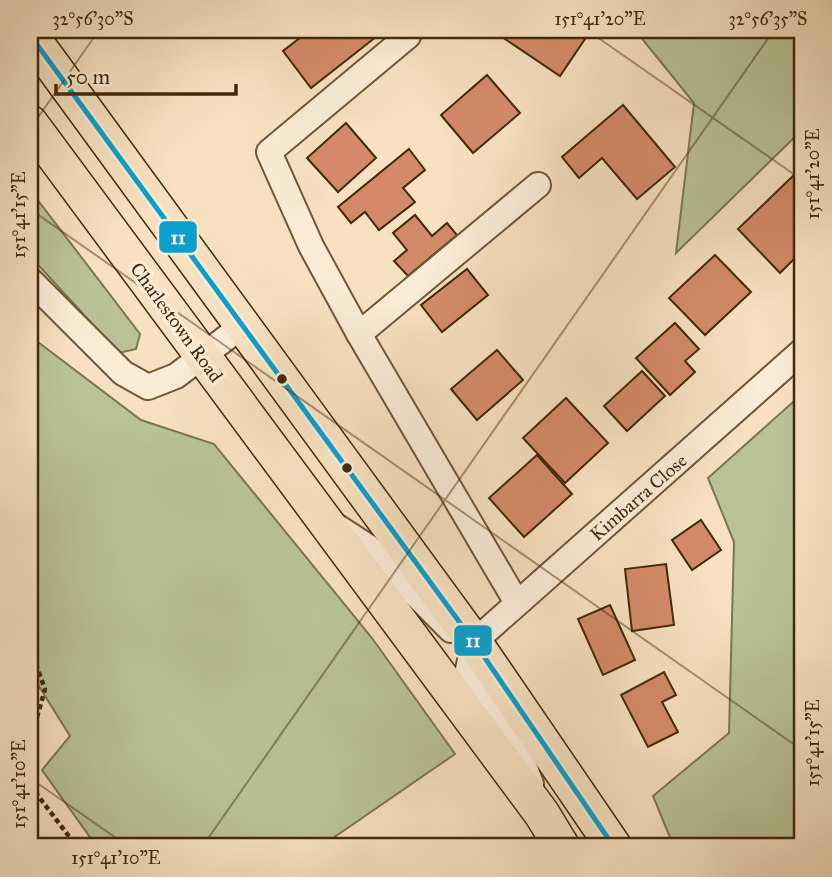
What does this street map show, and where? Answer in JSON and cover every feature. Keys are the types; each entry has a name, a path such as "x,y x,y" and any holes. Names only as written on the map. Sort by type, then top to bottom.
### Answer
{"highway":[{"name":"Charlestown Road","path":"30,35 474,642 614,847"},
{"name":"Charlestown Road","path":"30,123 201,356 326,520 542,814 562,847"}],"street":[{"path":"408,36 270,152 312,246 359,334 517,603"},
{"path":"359,334 538,185"},
{"path":"30,280 96,347 136,383 148,387 161,384 242,326"},
{"name":"Kimbarra Close","path":"474,642 802,351"},
{"name":"Charlestown Road","path":"326,520 367,546 446,627 474,642 467,674 515,741 542,814"}],"path":[{"path":"30,648 45,689 34,728 30,731"},
{"path":"30,785 77,847"}],"green space":[{"path":"635,30 802,30 802,130 676,253 694,103"},
{"path":"30,190 140,334 136,349 119,353 30,256"},
{"path":"30,336 141,420 214,444 372,638 455,754 320,847 97,847 42,770 70,736 30,672"},
{"path":"802,394 802,847 674,847 653,796 729,733 734,542 708,478"}],"building":[{"path":"310,30 378,30 381,33 311,88 283,51"},
{"path":"499,30 591,30 560,76 496,33"},
{"path":"487,75 520,113 473,153 441,115"},
{"path":"623,105 675,167 637,199 602,158 579,178 562,157"},
{"path":"346,123 376,158 338,192 307,158"},
{"path":"409,149 425,170 403,188 415,202 379,230 365,212 351,223 338,207"},
{"path":"795,174 802,182 802,251 780,273 738,229"},
{"path":"415,215 432,236 447,223 457,235 408,276 394,261 407,250 393,233"},
{"path":"715,255 751,292 705,335 669,298"},
{"path":"467,269 488,295 442,332 421,305"},
{"path":"675,323 699,349 685,361 695,372 670,395 636,358"},
{"path":"497,350 523,380 477,420 451,389"},
{"path":"642,371 665,396 627,431 604,406"},
{"path":"566,398 608,443 565,483 523,438"},
{"path":"537,455 572,494 524,537 489,498"},
{"path":"701,520 721,550 692,570 672,540"},
{"path":"666,564 674,625 632,631 625,569"},
{"path":"610,605 635,660 603,675 578,619"},
{"path":"664,672 676,695 662,702 678,732 648,747 621,695"}],"transit line":[{"name":"11","path":"30,35 474,642 614,847"}]}
